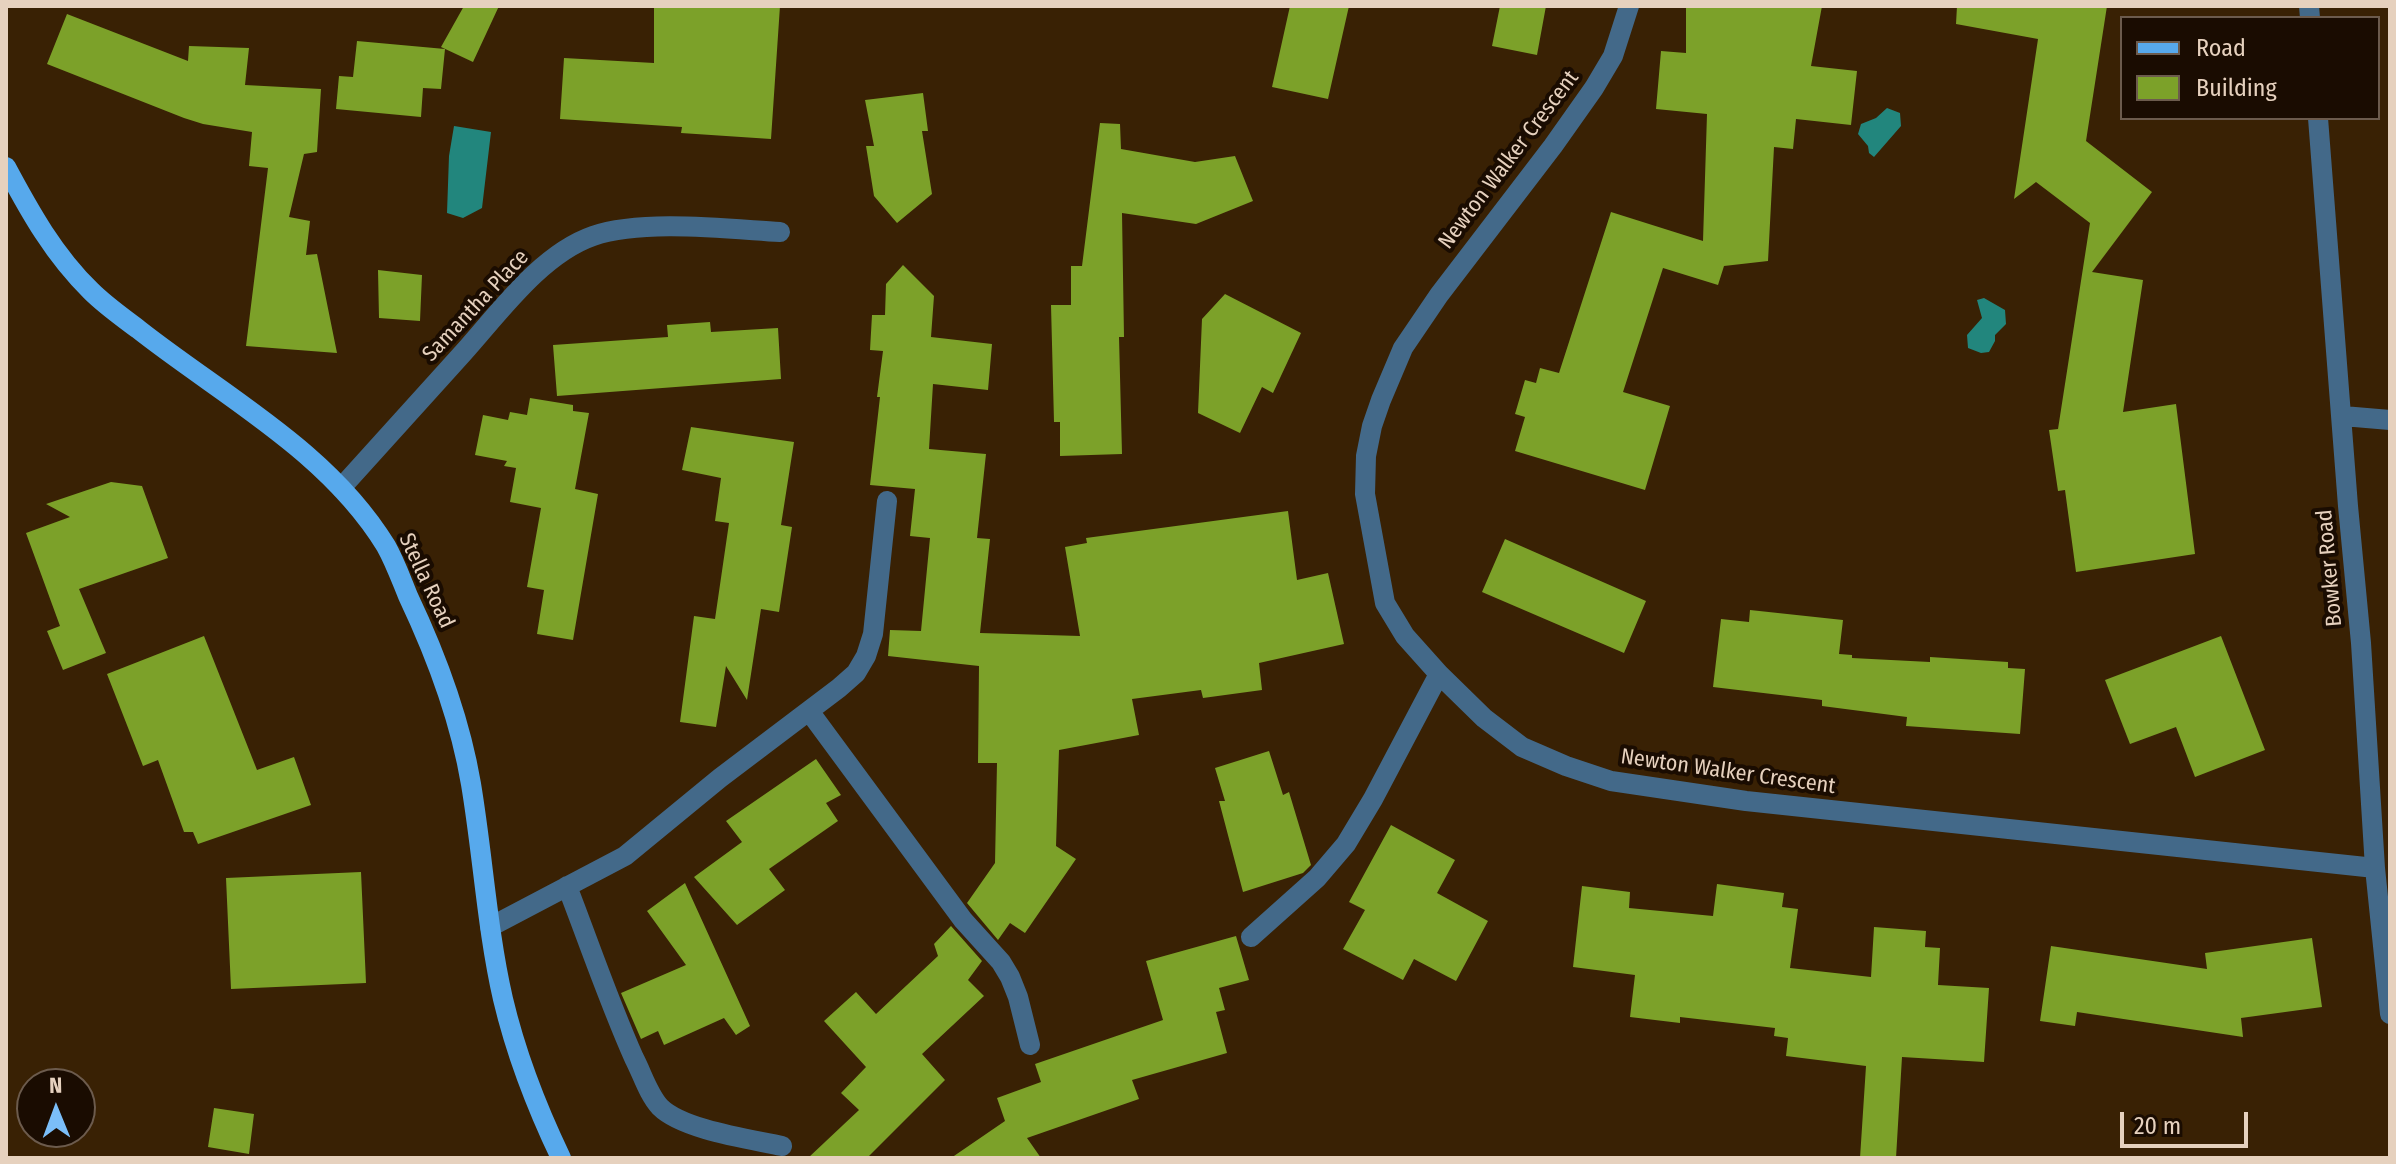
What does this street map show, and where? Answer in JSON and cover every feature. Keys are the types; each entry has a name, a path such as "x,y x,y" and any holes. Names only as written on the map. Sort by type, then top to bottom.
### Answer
{"main road":[{"name":"Stella Road","path":"6,167 59,257 93,293 179,362 270,427 341,488 388,550 429,640 454,716 471,783 503,999 519,1055 561,1158"}],"street":[{"name":"Newton Walker Crescent","path":"1629,6 1613,56 1594,88 1403,348 1372,426 1366,456 1365,494 1385,603 1405,636 1484,718 1522,747 1611,781 1746,801 2375,868"},
{"name":"Bowker Road","path":"2318,120 2361,643 2375,868 2390,1014"},
{"name":"Samantha Place","path":"341,488 520,290 564,251 593,236 655,227 780,232"},
{"path":"2343,416 2390,420"},
{"path":"490,927 625,856 856,673 873,634 887,501"},
{"path":"1251,937 1317,878 1346,844 1439,674"},
{"path":"809,711 963,920 1001,962 1018,997 1030,1045"},
{"path":"567,886 619,1025 660,1106 692,1124 782,1146"}],"water":[{"path":"1887,108 1900,113 1901,126 1874,157 1858,134 1861,124 1876,118"},
{"path":"454,126 491,132 482,208 463,218 447,213 449,156"},
{"path":"1984,298 2005,310 2006,324 1995,335 1989,352 1981,353 1968,348 1967,335 1982,318 1977,300"}],"building":[{"path":"464,6 499,6 473,62 441,47"},
{"path":"654,6 780,6 771,139 681,133 682,127 560,119 564,58 654,63"},
{"path":"1290,6 1349,6 1328,99 1272,87"},
{"path":"1500,6 1546,6 1537,55 1492,46"},
{"path":"1686,6 1822,6 1811,66 1857,71 1851,125 1796,119 1793,149 1774,147 1768,261 1724,266 1718,285 1663,268 1623,392 1670,406 1645,490 1515,451 1525,417 1515,414 1525,380 1536,383 1540,368 1559,373 1611,212 1703,241 1707,114 1656,109 1661,51 1686,53"},
{"path":"1957,6 2107,6 2086,141 2152,192 2092,272 2143,280 2123,412 2176,404 2195,554 2076,572 2065,490 2058,491 2049,430 2058,429 2090,223 2036,182 2014,199 2038,39 1956,24"},
{"path":"67,14 188,61 189,46 249,48 245,85 321,89 317,152 304,154 289,217 310,221 306,255 317,254 337,353 246,346 268,168 249,166 252,132 184,118 47,64"},
{"path":"357,41 445,49 441,89 423,88 421,117 336,109 339,76 353,77"},
{"path":"923,93 928,131 922,131 932,194 897,223 874,196 866,146 874,146 865,100"},
{"path":"1100,123 1120,124 1121,149 1195,162 1235,156 1253,201 1196,224 1122,213 1124,337 1119,337 1122,454 1060,456 1060,422 1054,422 1051,305 1071,305 1071,266 1082,266"},
{"path":"903,265 934,296 931,337 992,344 988,390 933,384 929,449 986,454 977,538 990,539 980,633 1080,636 1065,547 1087,543 1086,538 1288,511 1297,580 1328,573 1344,644 1259,663 1262,690 1203,698 1201,690 1132,699 1139,735 1059,750 1056,846 1076,859 1025,933 1010,923 998,940 967,903 995,863 997,763 978,763 979,666 888,656 890,630 921,631 930,538 910,536 915,489 870,485 883,351 870,350 872,315 885,315 886,284"},
{"path":"378,270 422,275 420,321 379,318"},
{"path":"1225,294 1301,333 1273,393 1262,387 1240,433 1198,413 1202,319"},
{"path":"710,322 711,332 778,328 781,379 557,396 553,345 668,337 667,325"},
{"path":"530,398 573,405 573,411 589,413 575,489 598,494 573,640 537,634 544,590 527,587 541,508 510,502 516,468 504,466 507,461 475,455 483,415 508,420 510,412 527,415"},
{"path":"691,427 794,442 781,525 792,527 779,612 761,609 747,700 726,666 716,727 680,722 694,616 715,619 729,523 715,521 721,478 682,470"},
{"path":"111,482 142,486 168,558 79,589 106,653 63,670 47,631 60,626 26,533 70,517 46,504"},
{"path":"1505,539 1646,601 1624,653 1482,592"},
{"path":"1750,610 1843,620 1839,654 1852,655 1852,658 1930,662 1930,657 2008,662 2008,668 2025,669 2020,734 1906,726 1907,717 1822,706 1822,700 1713,687 1721,619 1749,622"},
{"path":"204,636 257,770 294,757 311,805 198,844 193,832 184,832 158,760 143,766 107,674"},
{"path":"2221,636 2265,750 2195,777 2176,727 2130,744 2105,680"},
{"path":"1269,751 1283,795 1289,792 1311,865 1303,873 1243,892 1219,801 1225,801 1215,768"},
{"path":"816,759 841,795 826,803 838,821 769,869 785,890 737,925 694,877 742,842 726,821"},
{"path":"1391,825 1455,860 1437,893 1488,921 1456,981 1414,959 1403,980 1343,949 1365,910 1349,902"},
{"path":"361,872 366,983 231,989 226,878"},
{"path":"685,883 750,1026 736,1035 724,1018 664,1045 658,1031 641,1039 621,993 686,965 647,911"},
{"path":"1717,884 1784,893 1782,907 1798,909 1790,968 1871,977 1874,927 1926,931 1925,947 1940,948 1938,985 1989,988 1984,1062 1902,1057 1896,1158 1860,1158 1866,1066 1786,1056 1788,1038 1774,1036 1775,1028 1680,1017 1680,1023 1630,1017 1635,975 1573,967 1582,886 1630,892 1629,908 1713,916"},
{"path":"951,926 982,961 968,980 984,996 922,1054 945,1080 867,1158 808,1158 859,1110 841,1093 866,1067 824,1021 856,992 876,1014 938,956 934,944"},
{"path":"1236,936 1249,980 1219,988 1225,1010 1216,1012 1227,1053 1132,1080 1139,1099 1027,1138 1041,1158 951,1158 1005,1121 997,1098 1041,1082 1035,1064 1163,1020 1146,961"},
{"path":"2312,938 2322,1007 2241,1018 2243,1037 2077,1012 2075,1026 2040,1021 2051,946 2207,969 2205,953"},
{"path":"214,1108 254,1114 249,1154 208,1147"}]}
